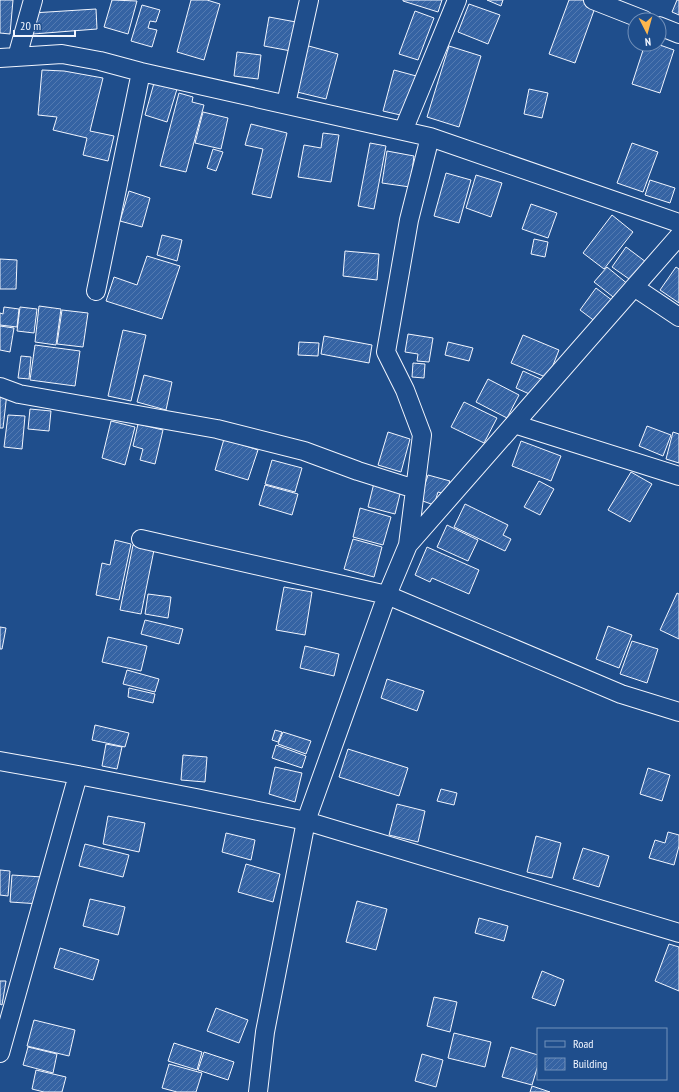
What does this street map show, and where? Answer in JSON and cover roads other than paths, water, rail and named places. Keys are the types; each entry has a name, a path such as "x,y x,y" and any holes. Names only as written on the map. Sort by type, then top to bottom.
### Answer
{"street":[{"path":"33,0 9,58 62,54 100,61 141,72 430,137 679,223"},
{"path":"286,104 309,0"},
{"path":"403,131 457,0"},
{"path":"593,0 627,13"},
{"path":"667,29 679,34"},
{"path":"96,291 141,72"},
{"path":"258,1092 265,1032 306,821 387,595 408,545 422,435 406,390 386,352 409,220 430,137"},
{"path":"408,545 679,236"},
{"path":"634,287 679,317"},
{"path":"0,387 19,394 217,429 304,451 358,471 415,488"},
{"path":"514,424 679,476"},
{"path":"141,539 387,595 621,694 679,712"},
{"path":"0,761 78,774 306,821 679,933"},
{"path":"0,1053 78,774"}]}
